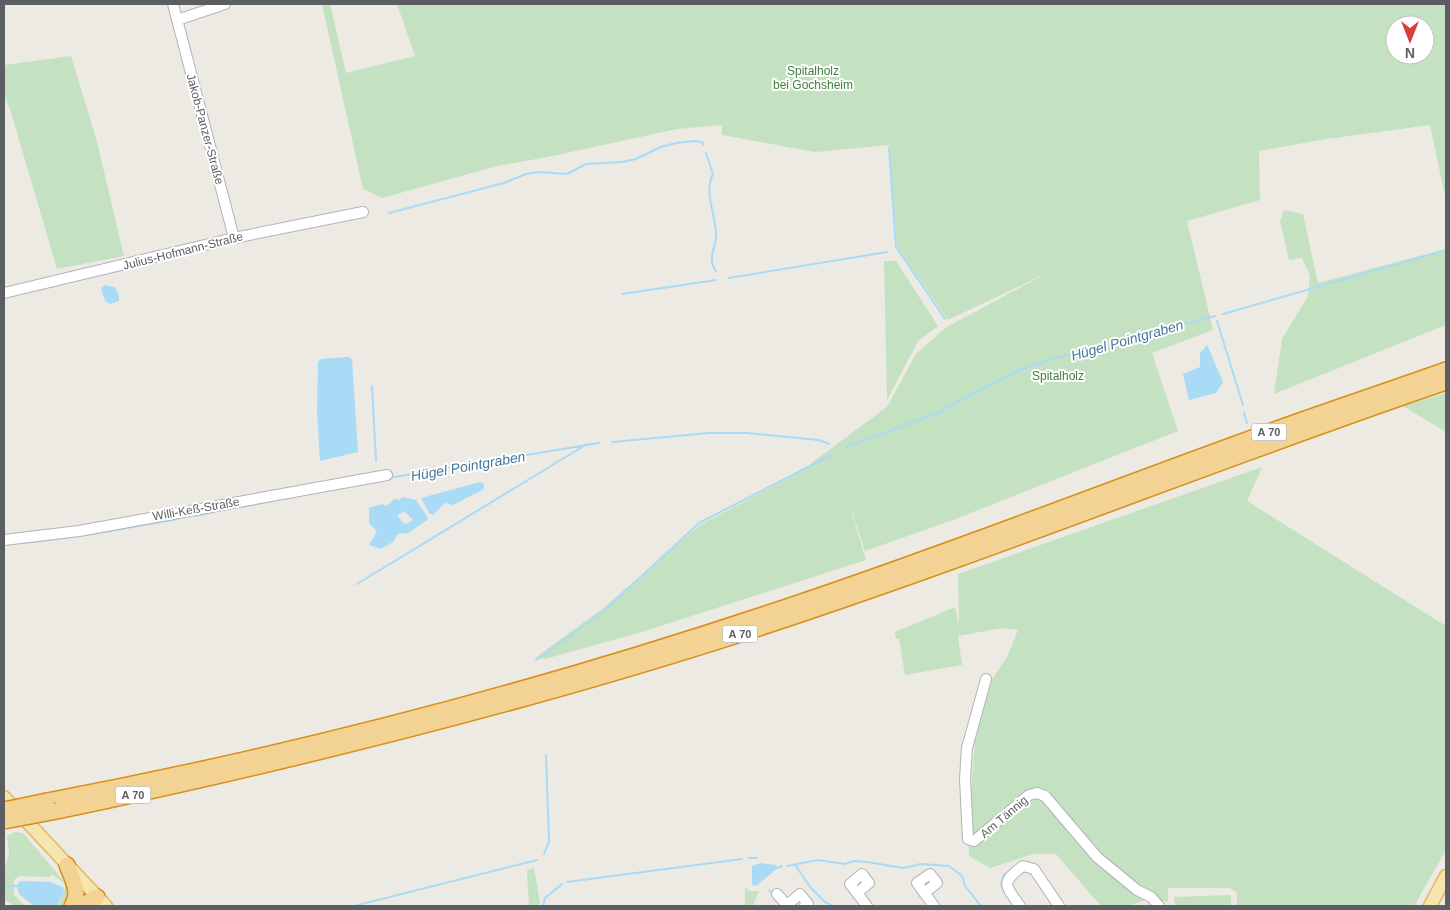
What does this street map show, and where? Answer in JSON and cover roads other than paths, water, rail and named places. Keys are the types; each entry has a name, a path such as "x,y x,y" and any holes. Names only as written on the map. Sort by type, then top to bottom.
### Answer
{"highway":[{"path":"1420,379 1446,365"},
{"name":"A 70","path":"4,821 52,806 386,725 636,655 857,583 1247,440 1446,370"},
{"name":"A 70","path":"4,810 52,806 209,779 390,735 660,659 895,582 1249,451 1446,382"},
{"path":"67,865 76,891 76,900 72,906"},
{"path":"82,906 101,902"}],"main road":[{"path":"4,797 101,902"},
{"path":"1430,906 1446,876"}],"street":[{"name":"Jakob-Panzer-Straße","path":"173,4 234,238"},
{"path":"177,20 225,4"},
{"name":"Julius-Hofmann-Straße","path":"4,293 234,238 363,212"},
{"name":"Willi-Keß-Straße","path":"4,540 79,531 387,475"},
{"name":"Am Tännig","path":"986,679 967,748 965,779 968,839 974,842 1021,801 1029,795 1037,793 1049,800 1097,857 1159,906"},
{"path":"1020,906 1006,887 1006,882 1008,877 1023,866 1034,869 1059,906"},
{"path":"857,893 867,906"},
{"path":"924,893 934,906"},
{"path":"777,894 788,906 800,894 808,904 805,906"}],"water":[{"path":"105,285 115,287 119,301 110,304 105,301 101,288"},
{"path":"1207,345 1223,382 1216,393 1189,400 1183,374 1200,367 1200,353"},
{"path":"348,357 352,359 358,452 320,461 317,411 318,362 321,359"},
{"path":"480,482 484,484 484,489 453,505 445,503 433,515 429,513 421,498"},
{"path":"403,497 416,500 428,518 427,520 408,533 398,534 393,542 381,549 369,545 377,531 369,523 369,508 382,504 387,506 394,499 399,500","holes":["404,511 412,521 405,524 397,516"]},
{"path":"761,863 776,865 778,868 756,886 752,885 752,866"},
{"path":"21,881 50,882 63,887 64,891 57,906 34,906 19,894 17,884"}],"waterway":[{"path":"389,213 504,183 526,174 539,172 567,174 586,164 622,162 636,159 661,147 676,143 694,141 702,142 703,145"},
{"path":"889,148 896,247 945,319"},
{"path":"706,153 713,174 709,189 716,229 712,254 713,267 716,271"},
{"name":"Hügel Pointgraben","path":"1223,314 1446,250"},
{"path":"729,278 887,252"},
{"path":"622,294 716,280"},
{"name":"Hügel Pointgraben","path":"846,447 935,414 1017,371 1060,357 1215,316"},
{"path":"1217,321 1243,405"},
{"path":"372,386 376,461"},
{"path":"1244,413 1247,423"},
{"name":"Hügel Pointgraben","path":"612,442 709,433 747,433 819,440 829,444"},
{"name":"Hügel Pointgraben","path":"388,478 599,443"},
{"path":"357,584 587,444"},
{"path":"536,660 604,611 699,523 831,455"},
{"name":"Hügel Pointgraben","path":"242,507 286,498"},
{"name":"Hügel Pointgraben","path":"195,516 227,509"},
{"name":"Hügel Pointgraben","path":"86,535 178,519"},
{"name":"Hügel Pointgraben","path":"24,543 71,537"},
{"path":"544,854 549,841 546,755"},
{"path":"749,858 757,858"},
{"path":"567,882 742,859"},
{"path":"354,906 537,860"},
{"path":"787,866 818,860 844,864 854,861 867,862 903,868 921,864 949,866 962,876 965,886 981,906"},
{"path":"795,865 811,888 825,902 833,906"},
{"path":"778,868 782,866"},
{"path":"1004,874 1001,885 1005,893"},
{"path":"543,906 545,898 562,884"},
{"path":"4,887 18,886"},
{"path":"769,890 773,895"}],"park label":[{"name":"Spitalholz bei Gochsheim","path":"813,78"},
{"name":"Spitalholz","path":"1058,376"}]}
